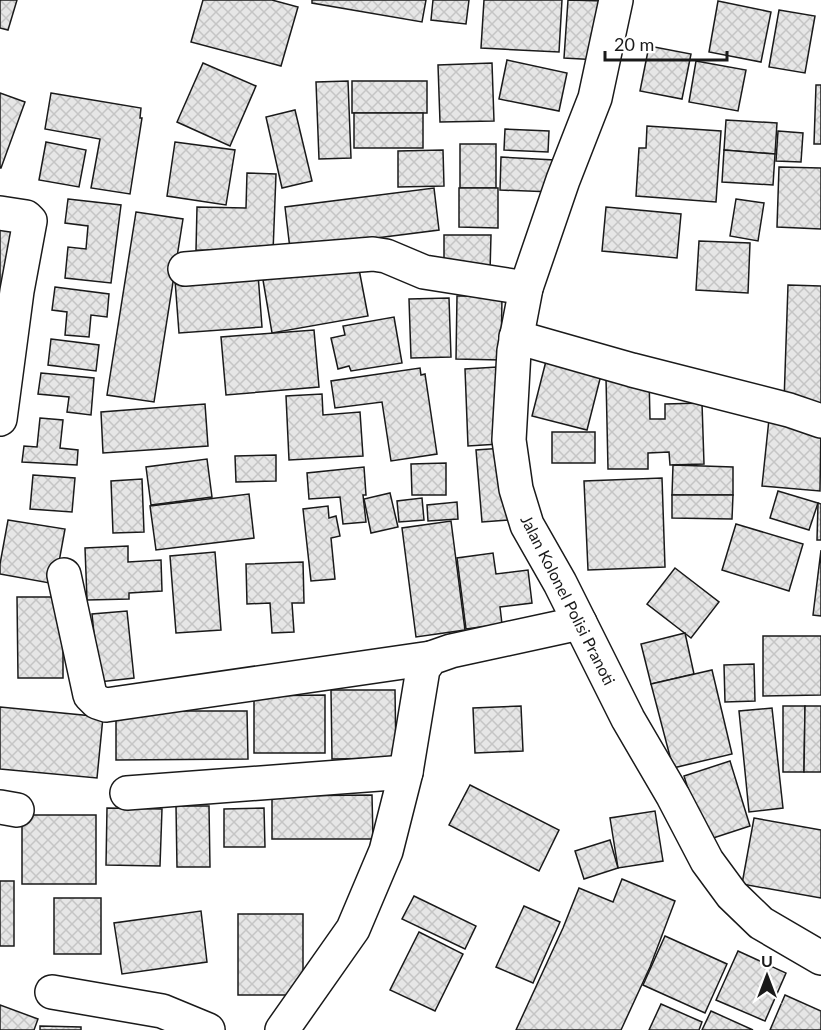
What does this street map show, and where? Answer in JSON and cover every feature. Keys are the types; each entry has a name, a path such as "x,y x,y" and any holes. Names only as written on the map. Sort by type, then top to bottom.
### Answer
{"street":[{"name":"Jalan Kolonel Polisi Pranoti","path":"616,0 595,98 563,180 526,288 516,337 509,440 516,489 526,525 560,582 628,719 673,796 707,861 732,895 760,923 821,958"},
{"path":"0,213 26,217 30,221 30,226 17,291 0,419"},
{"path":"184,269 373,254 386,256 424,272 526,288"},
{"path":"516,337 632,370 789,410 821,421"},
{"path":"64,575 90,695 97,702 106,705 431,658 451,651 580,623"},
{"path":"284,1029 353,929 386,851 406,771 418,686 423,669 431,658"},
{"path":"127,793 406,771"},
{"path":"52,992 162,1011 208,1030"}],"building":[{"path":"0,0 17,0 8,30 0,28"},
{"path":"203,0 272,0 298,7 281,66 191,42"},
{"path":"312,0 426,0 422,22 312,3"},
{"path":"433,0 469,0 466,24 431,20"},
{"path":"484,0 562,0 559,52 481,48"},
{"path":"568,0 604,1 599,60 564,58"},
{"path":"718,1 771,12 761,62 709,52"},
{"path":"779,10 815,16 805,73 769,67"},
{"path":"649,46 691,54 682,99 640,91"},
{"path":"507,60 567,73 559,111 499,99"},
{"path":"696,61 746,70 738,111 689,102"},
{"path":"203,63 256,86 230,146 177,122"},
{"path":"492,63 494,121 440,122 438,65"},
{"path":"348,81 351,158 319,159 316,82"},
{"path":"352,81 427,81 427,113 352,113"},
{"path":"816,85 821,85 821,144 814,144"},
{"path":"0,93 25,102 1,168 0,168"},
{"path":"51,93 141,108 140,118 142,118 130,194 91,188 100,139 45,129"},
{"path":"295,110 312,181 282,188 266,117"},
{"path":"354,113 423,113 423,148 354,148"},
{"path":"726,120 777,123 775,154 724,150"},
{"path":"647,126 721,131 716,202 636,196 639,148 646,148"},
{"path":"505,129 549,131 548,152 504,150"},
{"path":"778,131 803,133 801,162 776,161"},
{"path":"46,142 86,150 79,187 39,180"},
{"path":"175,142 235,150 226,205 167,196"},
{"path":"460,144 496,144 496,188 460,188"},
{"path":"443,150 444,186 398,187 398,151"},
{"path":"724,150 775,154 773,185 722,182"},
{"path":"501,157 555,160 553,192 500,190"},
{"path":"779,167 821,168 821,229 777,227"},
{"path":"247,173 276,174 273,252 196,250 197,207 246,208"},
{"path":"434,188 439,230 290,249 285,207"},
{"path":"459,188 498,188 498,228 459,227"},
{"path":"68,199 121,205 111,283 65,278 68,247 86,249 88,226 65,223"},
{"path":"736,199 764,203 758,241 730,236"},
{"path":"606,207 681,214 677,258 602,251"},
{"path":"136,212 183,219 154,402 107,395"},
{"path":"0,224 21,227 0,300"},
{"path":"444,235 491,235 490,272 444,272"},
{"path":"699,241 750,243 748,293 696,290"},
{"path":"358,264 368,316 272,333 263,280"},
{"path":"258,274 262,327 179,333 175,280"},
{"path":"788,285 821,286 821,403 784,402"},
{"path":"55,287 109,294 107,317 91,315 89,337 65,335 67,312 52,310"},
{"path":"457,296 502,296 501,360 456,359"},
{"path":"449,298 451,357 411,358 409,299"},
{"path":"394,317 402,363 351,371 349,366 338,369 331,338 345,335 343,326"},
{"path":"314,330 319,387 226,395 221,337"},
{"path":"51,339 99,345 96,371 48,365"},
{"path":"546,361 601,375 587,430 532,416"},
{"path":"497,367 499,444 468,446 465,369"},
{"path":"420,368 421,375 425,374 437,454 391,461 382,402 335,408 331,381"},
{"path":"41,373 94,378 91,415 67,412 69,397 38,394"},
{"path":"649,377 650,419 665,419 665,404 702,403 704,464 670,465 669,452 648,453 648,469 608,469 606,378"},
{"path":"322,394 323,415 360,412 363,456 289,460 286,396"},
{"path":"205,404 208,446 103,453 101,412"},
{"path":"40,418 63,420 60,448 78,450 77,465 22,462 24,446 37,447"},
{"path":"769,419 821,424 820,491 762,486"},
{"path":"552,432 595,432 595,463 552,463"},
{"path":"503,448 508,520 482,522 476,450"},
{"path":"276,455 276,481 236,482 235,456"},
{"path":"207,459 212,497 151,505 146,467"},
{"path":"446,463 446,495 412,495 411,464"},
{"path":"673,465 733,467 733,495 672,495"},
{"path":"364,467 366,495 363,495 366,522 343,524 340,497 309,499 307,473"},
{"path":"33,475 75,478 72,512 30,509"},
{"path":"662,478 665,567 588,570 584,481"},
{"path":"142,479 144,532 113,533 111,481"},
{"path":"778,491 818,503 809,530 770,518"},
{"path":"390,493 398,527 371,533 364,499"},
{"path":"249,494 254,538 156,550 150,506"},
{"path":"672,495 733,495 732,519 672,518"},
{"path":"422,498 424,520 399,522 397,501"},
{"path":"457,502 458,519 428,521 427,505"},
{"path":"818,503 821,504 821,540 817,540"},
{"path":"328,506 329,518 336,516 340,536 331,538 335,579 311,581 303,509"},
{"path":"8,520 65,529 55,584 0,574"},
{"path":"451,521 465,630 416,637 402,528"},
{"path":"736,524 803,544 789,591 722,570"},
{"path":"128,546 128,562 161,560 162,591 129,593 129,599 87,600 85,548"},
{"path":"821,550 821,616 813,615"},
{"path":"215,552 221,630 176,633 170,556"},
{"path":"493,553 496,574 528,570 532,603 500,607 502,624 466,629 457,558"},
{"path":"303,562 304,603 292,603 294,632 272,633 270,603 247,604 246,564"},
{"path":"675,568 719,602 691,638 647,604"},
{"path":"17,597 63,597 63,678 18,678"},
{"path":"127,611 134,678 99,682 92,614"},
{"path":"685,633 694,674 651,684 641,644"},
{"path":"763,636 821,636 821,695 763,696"},
{"path":"754,664 755,701 725,702 724,665"},
{"path":"712,670 732,754 673,768 651,684"},
{"path":"331,690 395,690 396,758 332,759"},
{"path":"325,695 325,753 254,753 254,696"},
{"path":"521,706 523,751 475,753 473,708"},
{"path":"783,706 805,706 804,772 783,772"},
{"path":"805,706 821,706 821,772 804,772"},
{"path":"0,707 103,717 97,778 0,769"},
{"path":"772,708 783,808 749,812 739,711"},
{"path":"116,711 247,711 248,759 116,760"},
{"path":"730,761 750,826 704,841 684,776"},
{"path":"470,785 559,830 539,871 449,825"},
{"path":"372,795 373,839 272,839 272,796"},
{"path":"176,806 209,806 210,867 177,867"},
{"path":"107,808 162,809 160,866 106,865"},
{"path":"264,808 265,847 224,847 224,809"},
{"path":"655,811 663,861 618,868 610,818"},
{"path":"22,815 96,815 96,884 22,884"},
{"path":"754,818 821,830 821,898 742,884"},
{"path":"610,840 618,868 584,879 575,851"},
{"path":"622,879 675,901 650,967 621,1030 516,1030 579,888 613,902"},
{"path":"0,881 14,881 14,946 0,946"},
{"path":"414,896 476,926 465,949 402,919"},
{"path":"54,898 101,898 101,954 54,954"},
{"path":"524,906 560,922 533,983 496,967"},
{"path":"201,911 207,962 122,974 114,923"},
{"path":"238,914 303,914 303,995 238,995"},
{"path":"419,932 463,954 435,1011 390,990"},
{"path":"665,936 727,964 705,1013 643,985"},
{"path":"738,951 786,973 765,1021 716,1000"},
{"path":"785,995 821,1011 821,1030 770,1030"},
{"path":"661,1004 702,1022 699,1030 649,1030"},
{"path":"0,1005 38,1019 34,1030 0,1030"},
{"path":"711,1011 753,1030 702,1030"},
{"path":"40,1026 81,1027 81,1030 40,1030"}]}
